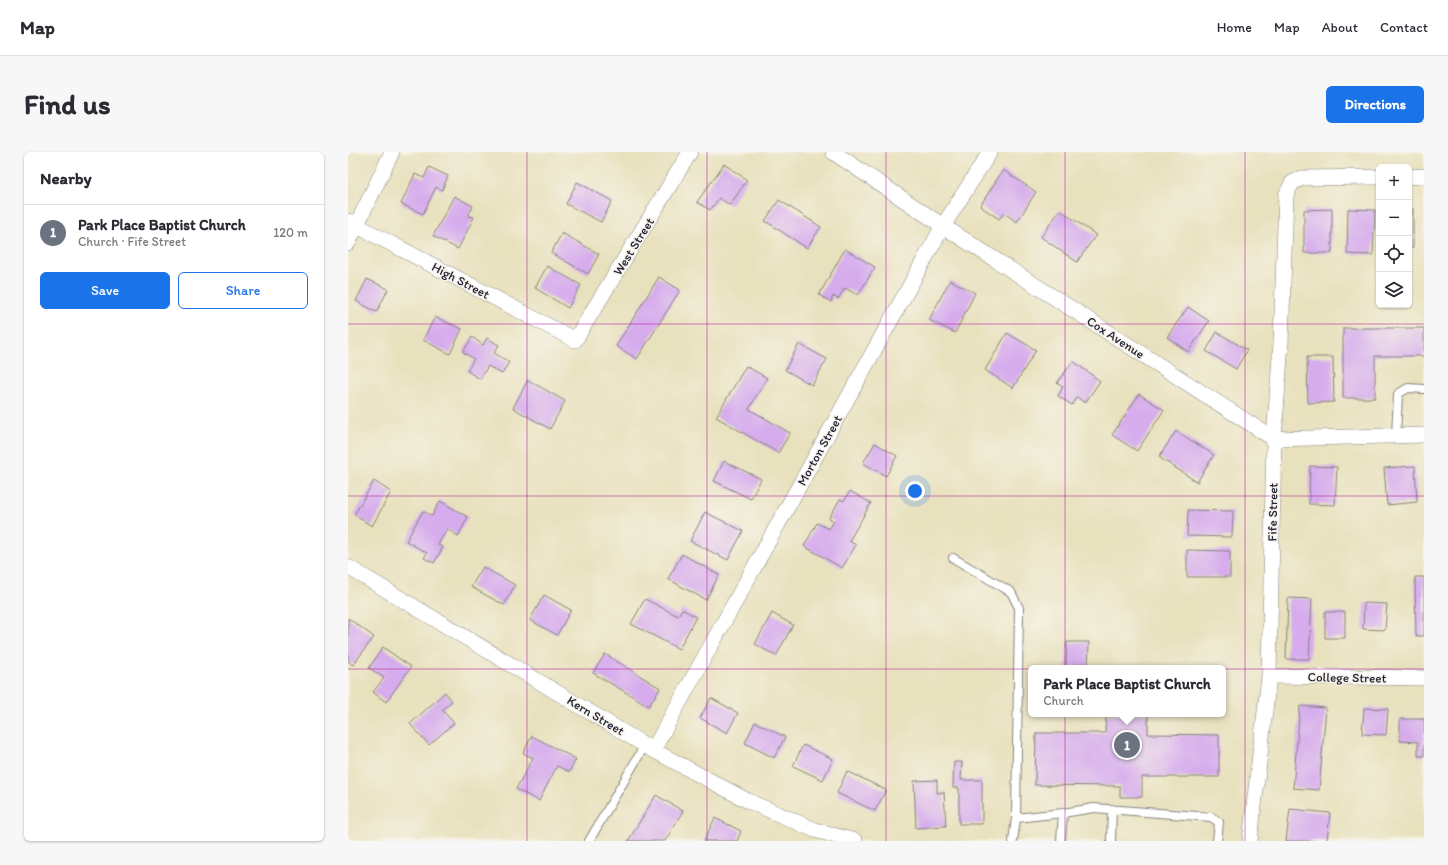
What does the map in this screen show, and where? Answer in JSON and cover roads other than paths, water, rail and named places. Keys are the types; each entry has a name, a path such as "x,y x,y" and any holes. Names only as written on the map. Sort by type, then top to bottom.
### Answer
{"street":[{"path":"348,243 352,223 392,152"},
{"name":"West Street","path":"575,340 690,152"},
{"name":"Cox Avenue","path":"833,152 943,226 1274,439"},
{"name":"Morton Street","path":"649,747 943,226 990,152"},
{"path":"1412,177 1424,176"},
{"name":"Fife Street","path":"1250,841 1269,676 1274,439 1281,343 1286,195 1292,183 1302,178 1376,177"},
{"name":"High Street","path":"352,223 575,340"},
{"path":"1274,439 1424,435"},
{"name":"Kern Street","path":"348,567 649,747 748,801 815,830 855,841"},
{"name":"College Street","path":"1269,676 1424,678"}],"lane":[{"path":"1396,436 1398,394 1408,388 1424,388"},
{"path":"952,558 1011,592 1019,608 1016,818 1014,841"},
{"path":"589,841 649,747"},
{"path":"1016,818 1094,808 1211,817 1219,822 1217,841"},
{"path":"1111,841 1112,810"},
{"path":"1060,841 1063,813"}],"place":[{"name":"Park Place Baptist Church","path":"1127,745"}]}
